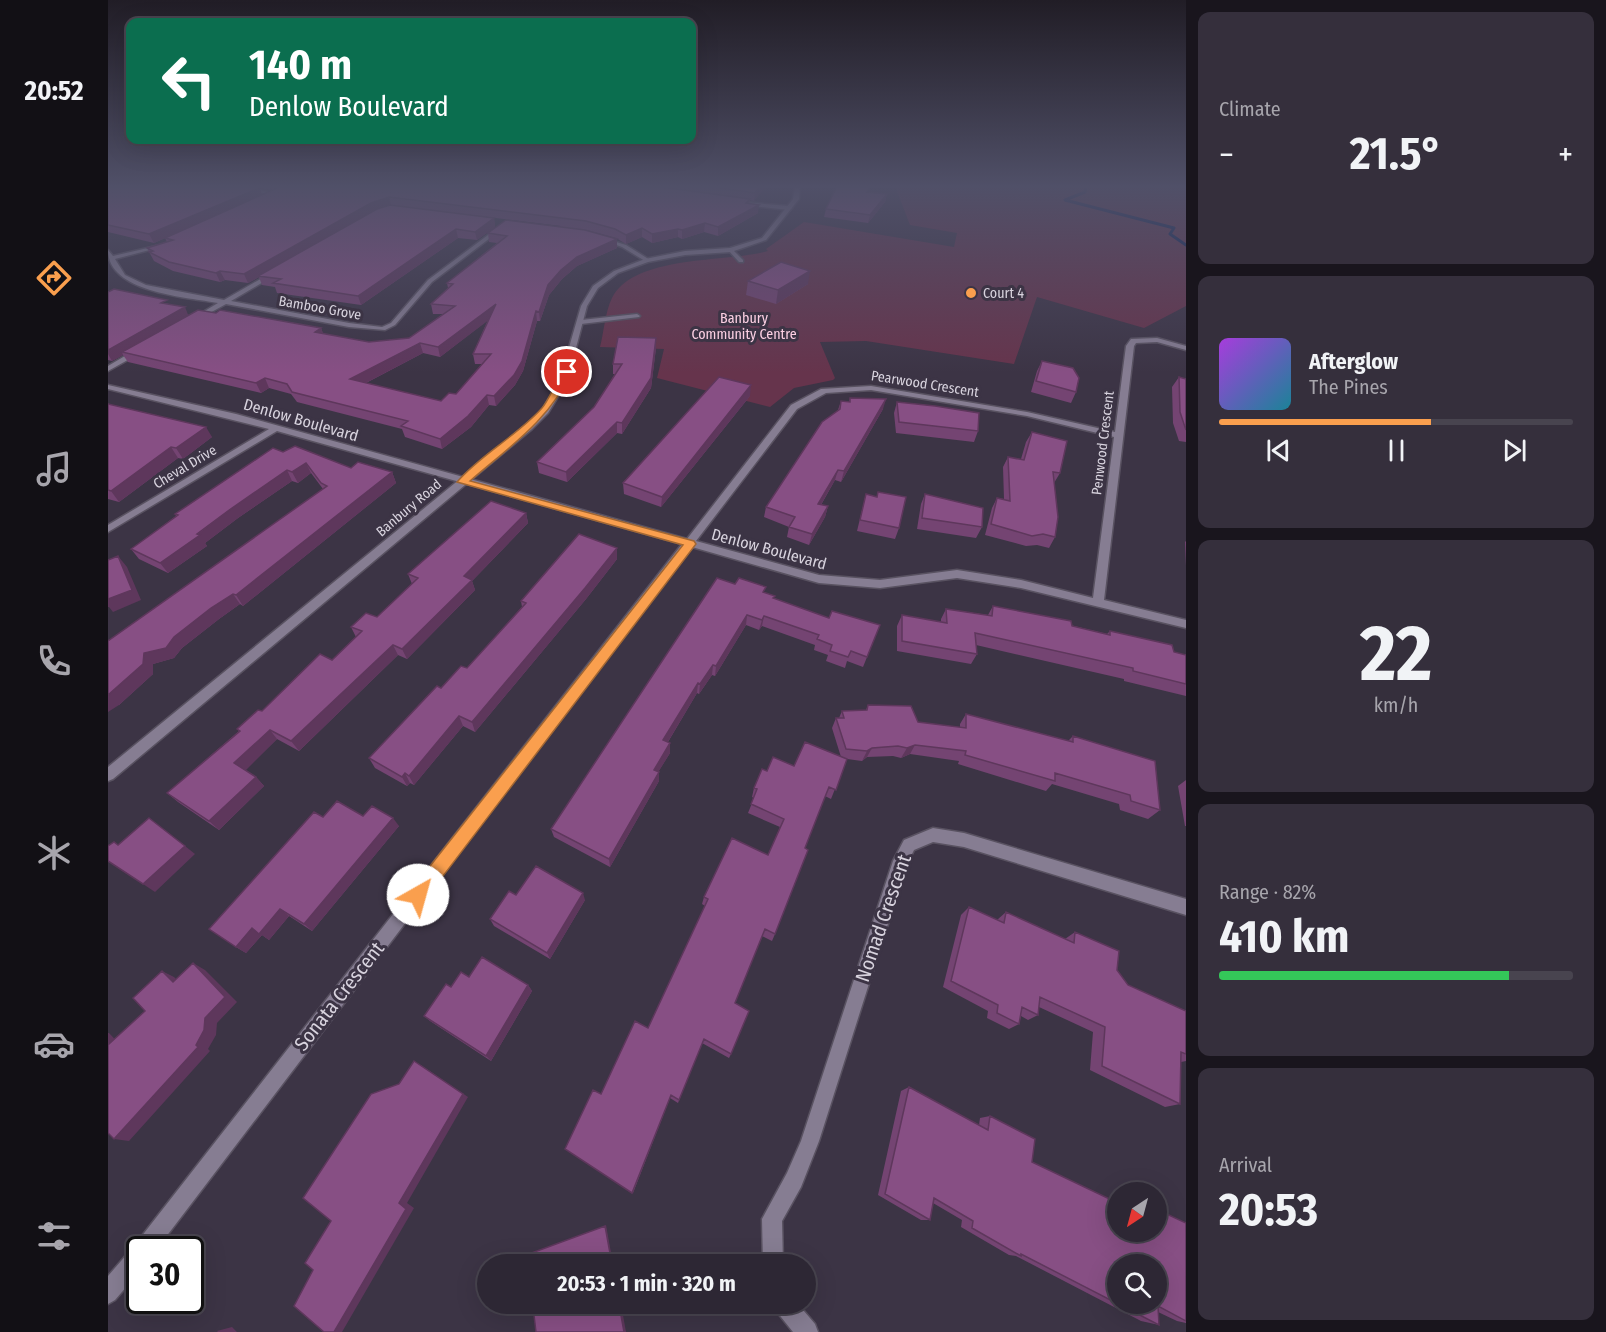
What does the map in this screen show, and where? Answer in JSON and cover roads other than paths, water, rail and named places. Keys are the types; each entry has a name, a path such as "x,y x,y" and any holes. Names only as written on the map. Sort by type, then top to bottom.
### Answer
{"street":[{"path":"110,255 144,248"},
{"name":"Bamboo Grove","path":"110,255 123,276 138,285 383,329 393,324 430,281 474,248"},
{"path":"628,248 647,260"},
{"name":"Banbury Road","path":"108,775 529,426 557,394 567,372 584,306 595,287 616,272 647,260 685,253 731,249"},
{"path":"731,249 741,261"},
{"path":"185,325 276,272"},
{"path":"580,322 637,316"},
{"name":"Penwood Crescent","path":"1098,604 1117,435 1130,346 1134,341 1158,339 1186,348"},
{"path":"108,369 147,347"},
{"name":"Denlow Boulevard","path":"108,387 276,428 462,482 819,579 880,584 957,574 1021,584 1186,624"},
{"name":"Pearwood Crescent","path":"690,544 782,420 794,407 824,392 846,388 899,392 1027,414 1117,435"},
{"name":"Cheval Drive","path":"108,529 276,428"},
{"name":"Sonata Crescent","path":"154,1236 690,544"},
{"name":"Nomad Crescent","path":"773,1254 772,1219 794,1180 810,1142 900,861 909,844 933,835 964,840 1186,907"},
{"path":"108,1293 126,1271"},
{"path":"793,1314 807,1332"}],"place":[{"name":"Court 4","path":"971,293"}],"park label":[{"name":"Banbury Community Centre","path":"744,326"}]}
